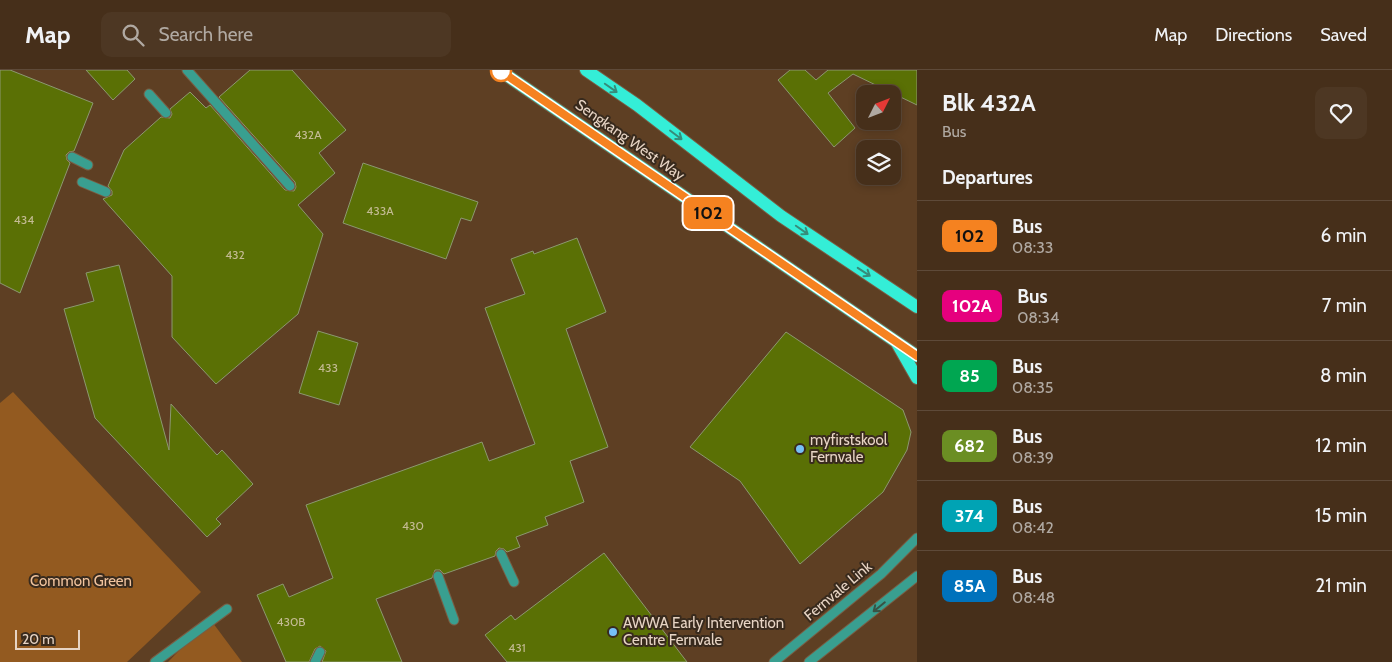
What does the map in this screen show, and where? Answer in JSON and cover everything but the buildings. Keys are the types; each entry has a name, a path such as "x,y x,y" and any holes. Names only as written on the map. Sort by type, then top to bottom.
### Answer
{"main road":[{"name":"Sengkang West Way","path":"499,70 778,262 895,339 917,356"},
{"name":"Sengkang West Way","path":"586,70 637,105 781,216 915,305"},
{"path":"895,339 917,378"}],"street":[{"path":"187,70 290,186"},
{"path":"150,94 166,113"},
{"path":"72,157 88,164"},
{"path":"82,182 106,192"},
{"name":"Fernvale Link","path":"774,662 881,574 917,538"},
{"path":"501,554 514,582"},
{"path":"438,576 454,620"},
{"path":"809,662 917,576"},
{"path":"155,662 227,609"},
{"path":"314,662 320,652"}],"green space":[{"name":"Common Green","path":"13,392 201,592 127,662 0,662 0,403"},
{"path":"210,619 242,662 168,662"}],"bus line":[{"name":"102","path":"499,70 778,262 895,339 917,356"}],"place":[{"name":"myfirstskool Fernvale","path":"800,449"},
{"name":"AWWA Early Intervention Centre Fernvale","path":"613,632"}]}
